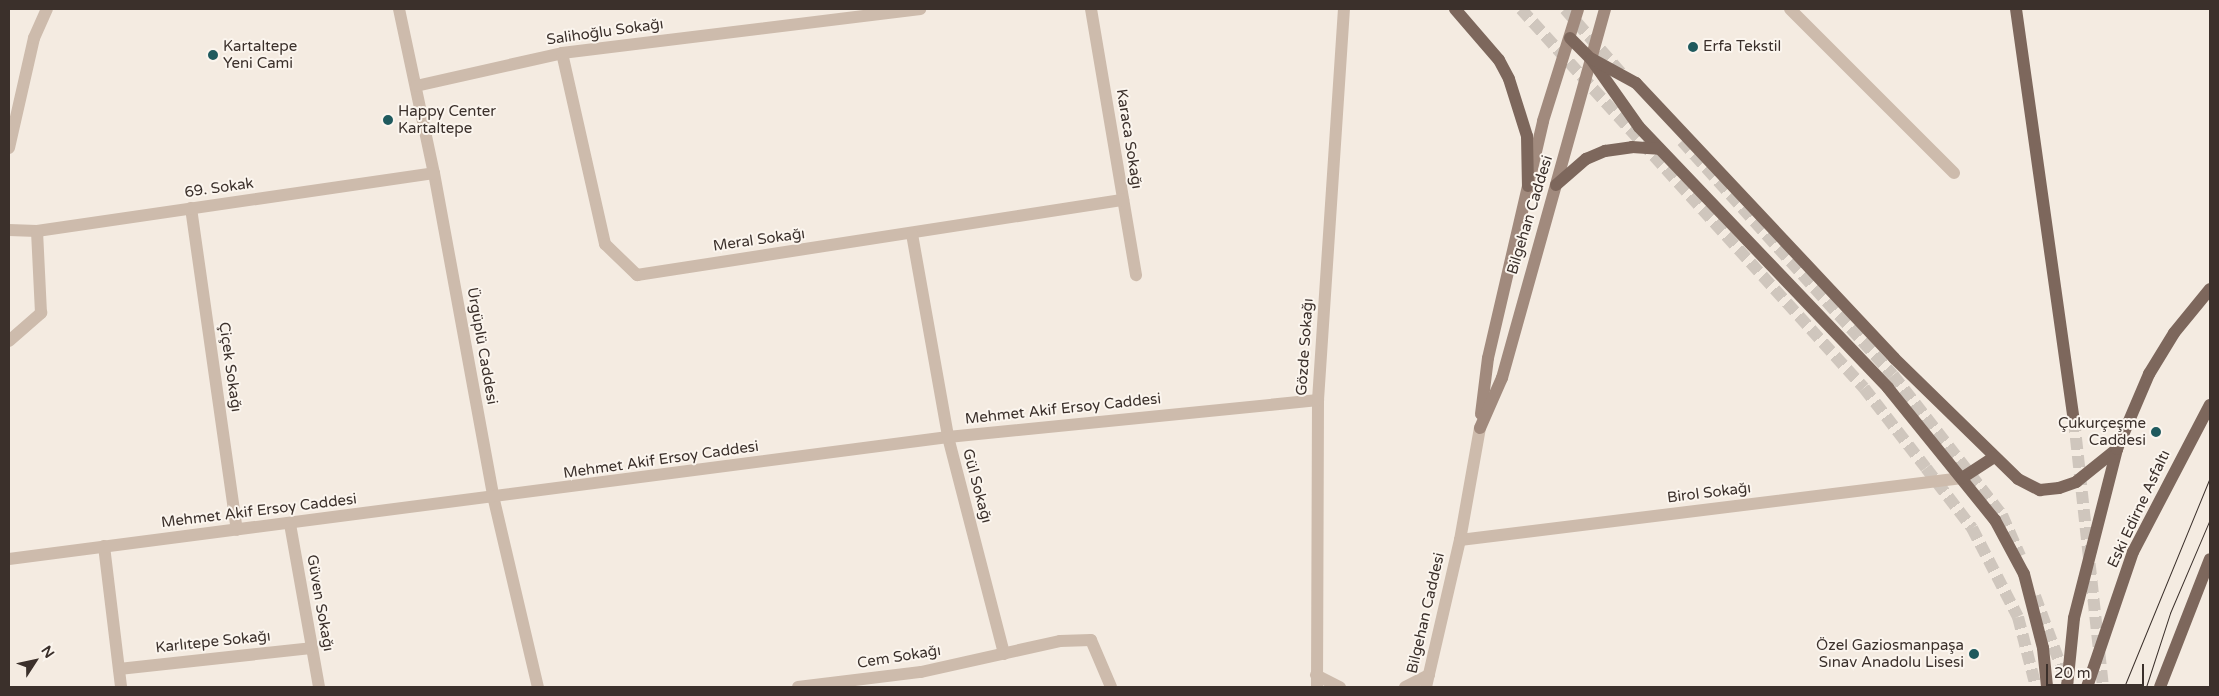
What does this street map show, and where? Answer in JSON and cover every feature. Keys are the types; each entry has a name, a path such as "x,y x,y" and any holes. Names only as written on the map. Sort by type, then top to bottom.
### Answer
{"main road":[{"path":"1455,9 1499,60 1508,79 1527,136 1528,186"},
{"name":"Bilgehan Caddesi","path":"1480,428 1488,358 1542,122 1578,9"},
{"name":"Bilgehan Caddesi","path":"1480,428 1502,378 1605,9"},
{"path":"2016,9 2074,420"},
{"path":"1570,38 1591,59 1613,95 1659,150 1737,225 1888,388 1962,478 2012,544 2024,574 2043,648 2047,687"},
{"path":"1591,59 1636,83 1894,358 2018,480 2040,490 2076,482 2117,449"},
{"path":"1556,185 1586,160 1605,151 1632,146 1659,150"},
{"path":"2067,687 2074,618 2117,449 2149,374 2174,333 2210,289"},
{"name":"Eski Edirne Asfaltı","path":"2088,687 2133,552 2210,405"},
{"path":"1962,478 1994,457"},
{"path":"2160,687 2210,559"}],"street":[{"path":"9,148 34,38 47,9"},
{"name":"Ürgüplü Caddesi","path":"399,9 434,173 494,500 538,687"},
{"name":"Salihoğlu Sokağı","path":"416,86 562,53 920,9"},
{"name":"Karaca Sokağı","path":"1090,9 1136,275"},
{"name":"Gözde Sokağı","path":"1316,681 1318,400 1344,9"},
{"path":"1790,9 1954,173"},
{"name":"Meral Sokağı","path":"562,53 604,244 637,275 912,234 1122,200"},
{"name":"69. Sokak","path":"9,230 37,231 434,173"},
{"name":"Çiçek Sokağı","path":"191,208 237,530"},
{"path":"9,341 41,313 37,231"},
{"name":"Gül Sokağı","path":"912,234 948,437 1004,654"},
{"name":"Mehmet Akif Ersoy Caddesi","path":"9,559 494,500 948,437 1318,400"},
{"name":"Bilgehan Caddesi","path":"1428,681 1460,540 1480,428"},
{"name":"Birol Sokağı","path":"1460,540 1962,478"},
{"name":"Güven Sokağı","path":"290,524 319,687"},
{"path":"104,546 121,687"},
{"name":"Cem Sokağı","path":"798,687 921,672 1060,641 1091,640 1111,687"},
{"name":"Karlıtepe Sokağı","path":"119,669 311,648"},
{"path":"1316,681 1340,687"},
{"path":"1405,687 1428,681"}],"tunnel":[{"path":"1521,9 1864,388 1972,528 2018,617 2036,687"},
{"path":"1565,9 1622,74"},
{"path":"1682,141 1893,375 2002,515 2020,556"},
{"path":"2074,420 2103,687"},
{"path":"2035,596 2068,685"}],"tram line":[{"path":"2124,687 2210,477"},
{"path":"2146,687 2170,613 2210,519"}],"place":[{"name":"Erfa Tekstil","path":"1693,47"},
{"name":"Kartaltepe Yeni Cami","path":"213,55"},
{"name":"Happy Center Kartaltepe","path":"388,120"},
{"name":"Çukurçeşme Caddesi","path":"2156,432"},
{"name":"Özel Gaziosmanpaşa Sınav Anadolu Lisesi","path":"1974,654"}]}
